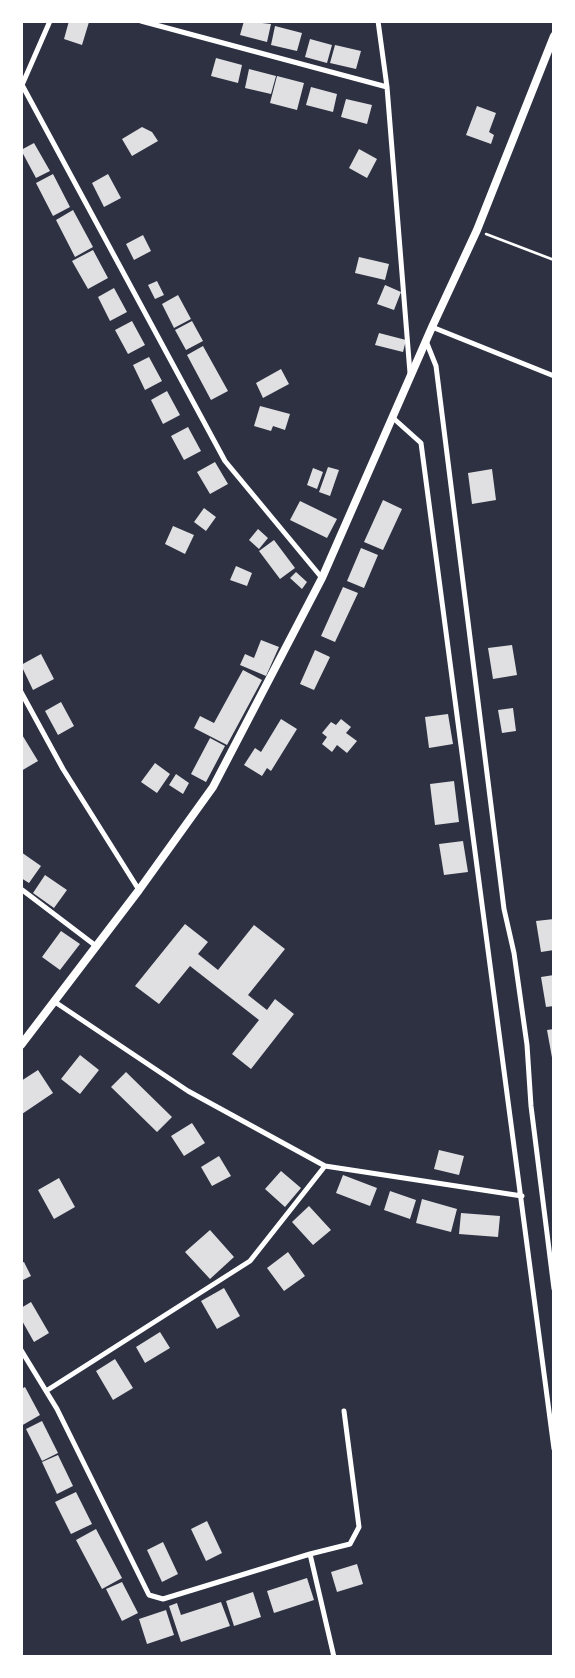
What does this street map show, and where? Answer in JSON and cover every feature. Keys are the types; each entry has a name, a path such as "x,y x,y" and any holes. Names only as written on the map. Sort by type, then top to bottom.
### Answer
{"main road":[{"path":"21,1045 139,890 213,787 322,578 391,417 477,230 554,36"}],"street":[{"path":"50,21 21,86 225,461 322,578"},
{"path":"141,21 387,87"},
{"path":"378,21 387,87 411,376"},
{"path":"432,327 554,376"},
{"path":"426,341 436,366 502,895 514,953 527,1045 531,1106 554,1289"},
{"path":"391,417 421,443 554,1449"},
{"path":"21,692 63,769 139,890"},
{"path":"21,889 96,946"},
{"path":"55,1002 188,1091 325,1166 522,1196"},
{"path":"46,1391 250,1261 325,1166"},
{"path":"545,1218 554,1217"},
{"path":"21,1350 46,1391 149,1595 163,1599 350,1544 359,1527 344,1411"},
{"path":"310,1554 334,1657"}],"path":[{"path":"477,230 554,260"}],"building":[{"path":"69,21 89,22 82,45 64,39"},
{"path":"244,21 271,24 267,42 240,35"},
{"path":"275,26 302,33 297,51 271,45"},
{"path":"310,39 332,45 327,63 305,57"},
{"path":"335,45 361,51 356,69 330,63"},
{"path":"216,58 242,65 238,83 211,76"},
{"path":"249,69 276,76 271,94 245,88"},
{"path":"277,76 304,83 297,110 270,103"},
{"path":"311,87 337,94 333,112 306,105"},
{"path":"346,99 372,105 367,124 341,117"},
{"path":"477,106 496,113 489,132 494,135 491,144 466,135"},
{"path":"142,127 152,132 158,141 132,156 122,139"},
{"path":"34,143 50,171 36,178 21,150"},
{"path":"359,149 377,159 367,178 349,168"},
{"path":"53,174 70,207 53,216 36,183"},
{"path":"108,174 121,198 104,207 92,183"},
{"path":"73,210 93,247 75,257 56,220"},
{"path":"143,235 151,251 134,260 126,244"},
{"path":"93,250 108,278 88,289 72,261"},
{"path":"359,257 389,264 385,280 355,273"},
{"path":"157,281 164,295 155,299 148,285"},
{"path":"385,285 401,292 394,310 377,304"},
{"path":"114,288 127,312 110,321 98,297"},
{"path":"178,295 191,319 174,328 162,304"},
{"path":"132,321 145,345 128,354 115,330"},
{"path":"192,321 203,341 186,350 175,330"},
{"path":"379,333 406,340 403,352 375,345"},
{"path":"203,346 228,391 211,400 187,355"},
{"path":"149,357 162,381 145,390 133,365"},
{"path":"281,369 289,384 263,398 256,383"},
{"path":"167,391 180,415 163,424 151,400"},
{"path":"260,406 290,414 285,430 273,426 271,431 254,426"},
{"path":"188,427 201,451 184,460 171,436"},
{"path":"215,462 228,484 210,494 197,472"},
{"path":"328,467 339,470 330,496 319,492"},
{"path":"313,468 323,472 317,489 307,485"},
{"path":"492,469 496,500 472,504 468,473"},
{"path":"383,500 402,509 383,550 364,542"},
{"path":"300,501 337,519 327,538 290,520"},
{"path":"204,508 216,517 206,531 194,522"},
{"path":"173,526 194,535 185,554 165,544"},
{"path":"258,529 268,538 259,549 249,540"},
{"path":"274,540 295,568 280,579 259,551"},
{"path":"361,548 378,555 364,588 347,581"},
{"path":"236,566 252,573 247,586 230,580"},
{"path":"296,572 307,582 302,589 290,578"},
{"path":"343,587 358,593 335,642 321,636"},
{"path":"261,640 279,647 266,676 240,665 245,654 254,658"},
{"path":"512,645 517,675 493,679 488,648"},
{"path":"315,650 330,657 314,690 300,684"},
{"path":"41,654 54,679 33,690 21,665"},
{"path":"243,670 262,680 227,745 194,728 200,716 214,723"},
{"path":"61,702 74,726 58,735 45,711"},
{"path":"513,708 516,731 502,733 498,710"},
{"path":"448,714 453,744 429,748 425,717"},
{"path":"281,719 297,729 271,771 267,768 262,776 244,765 255,748 261,752"},
{"path":"341,719 351,727 346,733 357,741 347,753 337,745 332,752 322,744 327,737 322,733 331,722 336,725"},
{"path":"21,733 38,761 21,771"},
{"path":"210,738 225,746 206,782 191,774"},
{"path":"155,763 170,774 157,793 141,782"},
{"path":"176,774 189,783 183,794 169,785"},
{"path":"454,781 459,822 435,825 430,784"},
{"path":"463,841 468,872 444,875 439,844"},
{"path":"21,852 41,866 29,883 21,878"},
{"path":"45,875 67,890 54,908 33,893"},
{"path":"554,919 554,950 541,952 536,921"},
{"path":"185,924 208,942 198,954 218,970 254,925 285,949 248,995 267,1010 275,999 294,1014 251,1069 232,1054 259,1020 190,966 159,1004 135,986"},
{"path":"61,931 80,944 60,970 42,957"},
{"path":"554,975 554,1006 546,1007 541,977"},
{"path":"554,1029 554,1063 553,1063 547,1030"},
{"path":"80,1055 99,1070 80,1094 61,1079"},
{"path":"38,1070 53,1093 22,1114 21,1081"},
{"path":"126,1072 172,1117 157,1132 111,1087"},
{"path":"192,1123 205,1143 184,1156 171,1136"},
{"path":"439,1150 464,1156 459,1175 434,1169"},
{"path":"219,1156 231,1176 212,1186 201,1167"},
{"path":"281,1171 301,1188 285,1207 265,1189"},
{"path":"343,1175 377,1188 370,1206 336,1193"},
{"path":"59,1178 75,1207 54,1219 38,1190"},
{"path":"390,1191 416,1200 410,1219 384,1210"},
{"path":"422,1199 457,1209 451,1232 416,1223"},
{"path":"309,1206 331,1230 313,1245 292,1222"},
{"path":"461,1213 500,1216 498,1237 459,1234"},
{"path":"210,1230 234,1257 210,1279 185,1252"},
{"path":"288,1252 305,1276 284,1291 267,1268"},
{"path":"24,1262 31,1276 21,1281 21,1263"},
{"path":"224,1288 240,1316 217,1329 201,1301"},
{"path":"31,1302 49,1333 34,1342 21,1319 21,1308"},
{"path":"160,1332 170,1348 145,1363 136,1347"},
{"path":"115,1359 133,1388 113,1400 96,1371"},
{"path":"25,1387 40,1415 21,1426 21,1389"},
{"path":"42,1421 58,1453 42,1461 26,1429"},
{"path":"58,1455 73,1486 57,1494 42,1462"},
{"path":"76,1492 92,1524 71,1534 55,1502"},
{"path":"207,1521 222,1553 206,1561 191,1529"},
{"path":"96,1529 122,1578 102,1589 76,1540"},
{"path":"163,1542 178,1574 162,1582 147,1550"},
{"path":"357,1564 363,1584 337,1592 331,1572"},
{"path":"307,1578 314,1600 274,1613 267,1591"},
{"path":"122,1582 138,1613 122,1621 106,1589"},
{"path":"253,1592 261,1617 234,1626 226,1601"},
{"path":"221,1602 230,1626 181,1642 169,1606 177,1603 181,1615"},
{"path":"166,1610 174,1635 147,1644 139,1619"}]}
